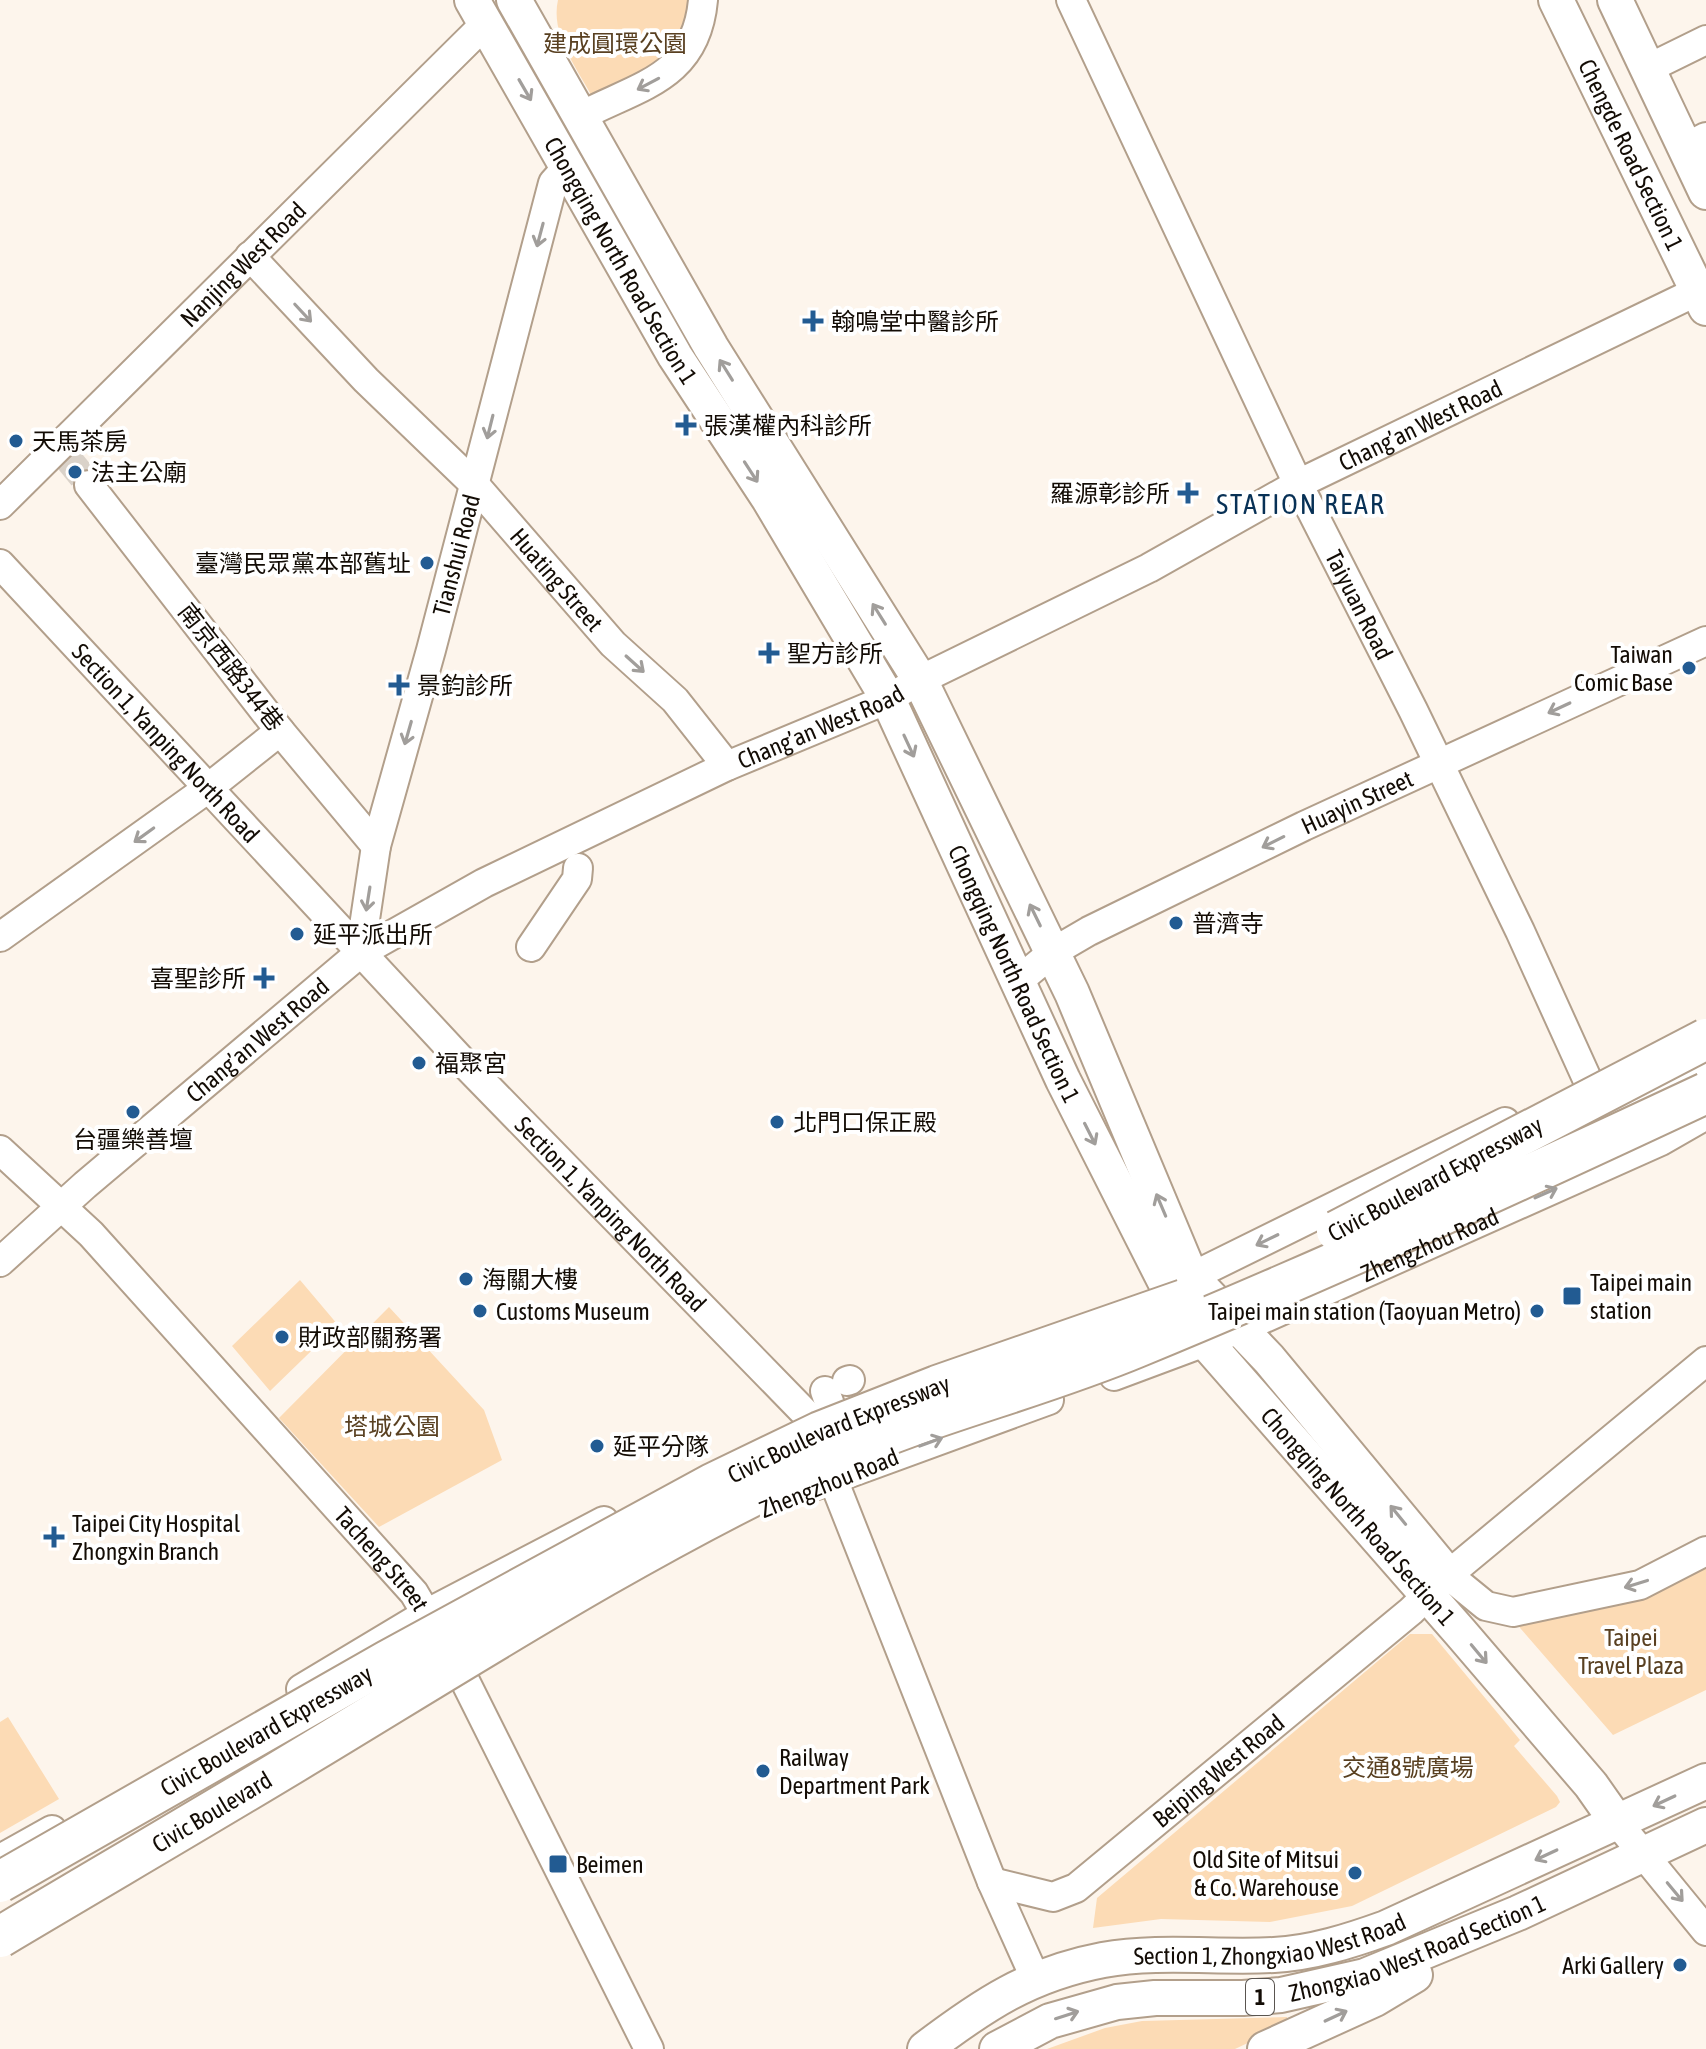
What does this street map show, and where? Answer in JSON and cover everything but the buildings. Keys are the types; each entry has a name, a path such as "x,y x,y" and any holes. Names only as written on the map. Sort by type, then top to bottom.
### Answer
{"highway":[{"name":"Civic Boulevard Expressway","path":"0,1882 387,1661 712,1484 793,1445 937,1386 1202,1294 1371,1216 1585,1100 1706,1039"},
{"path":"1192,1305 1420,1204 1706,1068"},
{"name":"Civic Boulevard Expressway","path":"421,1684 527,1619 682,1533 824,1461 914,1425 1133,1349 1521,1180 1706,1093"},
{"path":"1337,1205 1420,1204"},
{"path":"1347,1282 1420,1204"},
{"path":"0,1908 205,1786 387,1661"},
{"path":"205,1786 421,1684"},
{"name":"Civic Boulevard","path":"0,1937 421,1684"}],"main road":[{"name":"Chengde Road Section 1","path":"1556,0 1703,295"},
{"path":"1615,0 1647,69 1695,142 1706,192"},
{"name":"Chongqing North Road Section 1","path":"502,5 579,117 711,347 920,680 1072,993 1192,1305 1240,1329 1269,1359 1617,1822"},
{"name":"Chongqing North Road Section 1","path":"502,5 569,165 675,356 769,499 888,699 1063,1080 1192,1305 1438,1585"},
{"name":"1","path":"1617,1822 1706,1781"},
{"name":"Section 1, Zhongxiao West Road","path":"925,2049 1006,1992 1036,1980 1103,1960 1141,1955 1278,1955 1347,1942 1386,1928 1617,1822"},
{"name":"1","path":"1643,1855 1706,1825"},
{"name":"Zhongxiao West Road Section 1","path":"997,2049 1050,2021 1117,2002 1281,1995 1365,1976 1518,1913 1643,1855"},
{"path":"1265,2049 1375,1999 1518,1913"}],"street":[{"path":"579,117 642,88 673,68 686,54 694,38 703,0"},
{"name":"Taiyuan Road","path":"1071,0 1298,484 1520,931 1588,1081"},
{"name":"Nanjing West Road","path":"0,505 62,452 250,256 502,5"},
{"path":"1647,69 1706,40"},
{"name":"Tianshui Road","path":"360,953 376,846 475,485 553,183 569,165"},
{"name":"Huating Street","path":"250,256 366,380 475,485 613,644 675,700 727,766"},
{"name":"Chang’an West Road","path":"0,1262 60,1207 360,953 484,883 727,766 888,699 920,680 1149,568 1298,484 1703,295"},
{"name":"南京西路344巷","path":"89,485 280,731 376,846"},
{"name":"Section 1, Yanping North Road","path":"0,564 360,953 834,1392 832,1478 992,1882 1036,1980"},
{"name":"Huayin Street","path":"1017,982 1053,952 1128,912 1438,764 1706,641"},
{"path":"0,937 207,789 280,731"},
{"path":"531,947 577,879 578,868"},
{"name":"Zhengzhou Road","path":"0,1951 493,1652 747,1517 1192,1305 1337,1205 1706,1021"},
{"name":"Zhengzhou Road","path":"1240,1329 1661,1141 1706,1115"},
{"name":"Tacheng Street","path":"0,1150 91,1234 414,1593 461,1673 649,2049"},
{"name":"Zhengzhou Road","path":"0,1859 152,1777 426,1614 834,1392 1192,1305"},
{"name":"Beiping West Road","path":"992,1882 1053,1897 1076,1888 1706,1361"},
{"path":"467,1578 539,1542 547,1560"},
{"path":"1438,1585 1486,1606 1513,1612 1640,1585 1706,1551"},
{"path":"336,1667 328,1696 333,1714 345,1723 361,1726 382,1718"},
{"name":"Chongqing North Road Section 1","path":"1617,1822 1706,1931"},
{"path":"25,1845 40,1852 54,1868 66,1886 74,1908"}],"green space":[{"name":"建成圓環公園","path":"558,0 696,0 677,53 594,100 562,39 558,26"},
{"name":"財政部關務署","path":"300,1280 338,1325 270,1391 232,1346"},
{"name":"塔城公園","path":"389,1307 484,1410 502,1460 379,1527 279,1418"},
{"name":"Taipei Travel Plaza","path":"1706,1558 1706,1690 1613,1735 1501,1606"},
{"name":"交通8號廣場","path":"1410,1634 1432,1634 1520,1740 1514,1746 1557,1796 1560,1802 1556,1807 1352,1906 1270,1922 1161,1919 1093,1928 1097,1898"},
{"path":"8,1717 59,1799 0,1833 0,1722"},
{"path":"1287,2017 1288,2024 1235,2049 1047,2049 1105,2028 1142,2021"}],"tunnel":[{"path":"65,455 89,485"}],"place":[{"name":"翰鳴堂中醫診所","path":"813,321"},
{"name":"張漢權內科診所","path":"686,425"},
{"name":"天馬茶房","path":"16,441"},
{"name":"法主公廟","path":"75,472"},
{"name":"羅源彰診所","path":"1188,493"},
{"name":"臺灣民眾黨本部舊址","path":"427,563"},
{"name":"聖方診所","path":"769,653"},
{"name":"Taiwan Comic Base","path":"1689,668"},
{"name":"景鈞診所","path":"399,685"},
{"name":"普濟寺","path":"1176,923"},
{"name":"延平派出所","path":"297,934"},
{"name":"喜聖診所","path":"264,978"},
{"name":"福聚宮","path":"419,1063"},
{"name":"台疆樂善壇","path":"133,1112"},
{"name":"北門口保正殿","path":"777,1122"},
{"name":"海關大樓","path":"466,1279"},
{"name":"Taipei main station","path":"1572,1296"},
{"name":"Customs Museum","path":"480,1311"},
{"name":"Taipei main station (Taoyuan Metro)","path":"1537,1311"},
{"name":"財政部關務署","path":"282,1337"},
{"name":"延平分隊","path":"597,1446"},
{"name":"Taipei City Hospital Zhongxin Branch","path":"54,1537"},
{"name":"Railway Department Park","path":"763,1771"},
{"name":"Beimen","path":"558,1864"},
{"name":"Old Site of Mitsui & Co. Warehouse","path":"1355,1873"},
{"name":"Arki Gallery","path":"1680,1965"}],"district":[{"name":"STATION REAR","path":"1301,504"}]}
